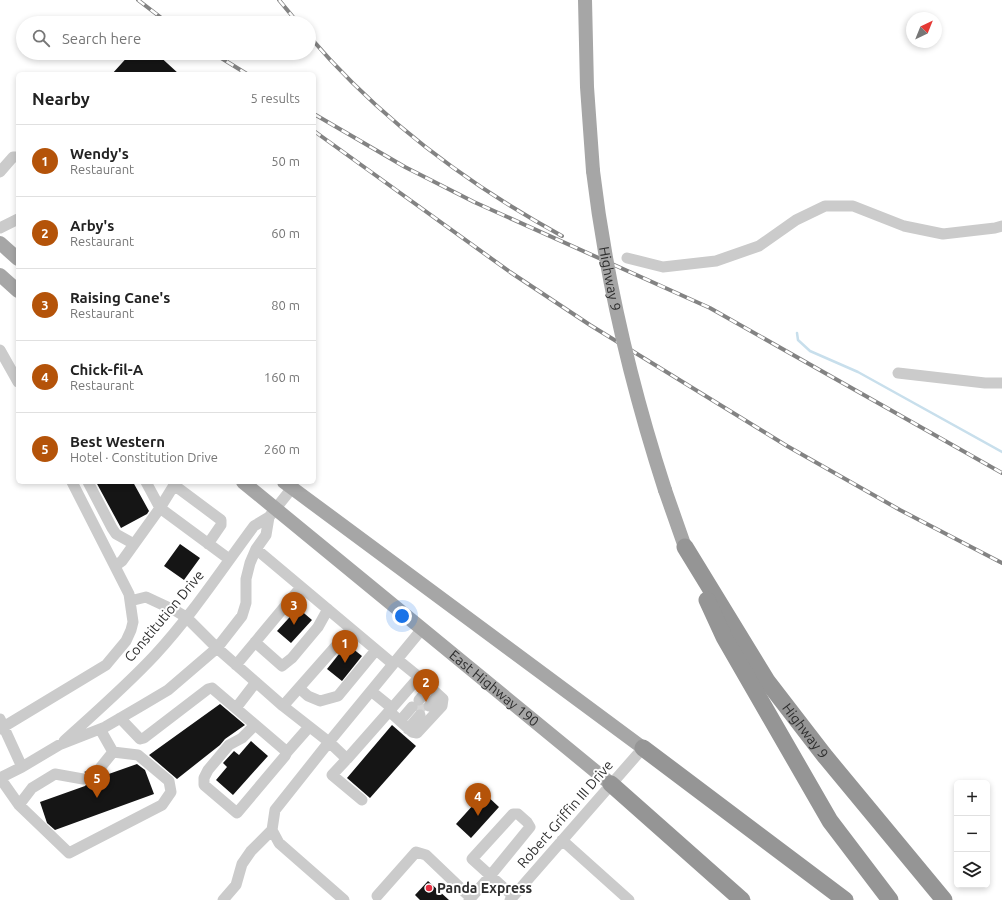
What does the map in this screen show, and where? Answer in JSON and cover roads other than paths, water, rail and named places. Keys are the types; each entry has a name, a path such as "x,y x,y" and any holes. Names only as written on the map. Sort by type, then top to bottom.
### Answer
{"highway":[{"name":"Highway 9","path":"685,547 701,588 724,637 830,821 890,900"},
{"name":"Highway 9","path":"685,547 767,681 824,754 944,900"},
{"path":"643,748 845,900"},
{"name":"East Highway 190","path":"611,784 739,898"}],"main road":[{"name":"Highway 9","path":"585,0 587,87 593,171 598,214 612,294 635,392 664,490 685,547"},
{"path":"0,243 16,254"},
{"path":"2,280 16,290"},
{"name":"East Highway 190","path":"244,484 272,513 422,629 611,784"},
{"path":"288,485 643,748"}],"street":[{"path":"0,172 13,157 16,157"},
{"path":"627,258 663,267 716,261 759,246 796,220 825,206 853,206 904,226 943,234 1002,226"},
{"path":"0,228 16,220"},
{"path":"0,350 16,378"},
{"path":"898,373 985,383 1002,383"},
{"path":"22,767 1,725 106,664 126,641 133,622 129,594 73,484"},
{"path":"89,484 116,534 134,544"},
{"path":"147,484 160,508 229,559"},
{"path":"116,566 122,561 160,508 174,484"},
{"path":"176,484 222,520 221,526 208,544"},
{"name":"Constitution Drive","path":"0,778 59,745 100,729 168,690 217,648 242,616 246,602 246,579 250,563 256,549 266,535 272,513 288,485"},
{"name":"Constitution Drive","path":"59,745 122,688 146,664 186,617 254,526 272,513"},
{"path":"256,549 376,650 418,677 443,699 442,706 418,733 412,732 371,691"},
{"path":"236,665 301,587"},
{"path":"130,601 146,597 186,617 236,665 283,706 328,742 346,759"},
{"path":"255,642 282,666 292,658 318,627 328,609"},
{"path":"283,706 351,629"},
{"path":"223,900 236,885 242,864 272,830 275,810 328,742 422,629"},
{"path":"299,688 308,696 320,701 338,696 376,650"},
{"path":"362,800 332,775 418,677"},
{"path":"236,708 256,682"},
{"path":"120,718 135,734 140,738 144,738 208,689 212,688 287,752"},
{"path":"404,725 434,691"},
{"path":"255,725 242,738 229,746 208,770 204,778 204,785 237,813 309,727"},
{"path":"100,729 112,752"},
{"name":"Robert Griffin III Drive","path":"512,898 643,748"},
{"path":"96,773 112,752"},
{"path":"0,778 19,805 69,853 162,805 171,792 169,781 138,755 112,752"},
{"path":"19,805 32,788 54,774 83,779"},
{"path":"378,899 416,852 426,855 470,899 490,876 530,827 522,816 518,814 513,814 472,859 490,876 512,898"},
{"path":"272,830 279,843 344,900"},
{"path":"562,840 629,900"}],"waterway":[{"path":"797,333 798,340 810,351 858,372 1002,452"}],"tunnel":[{"path":"417,712 424,704"}],"railway":[{"path":"138,0 159,16"},
{"path":"279,0 292,16"},
{"path":"316,44 365,95 426,147 492,194 562,236"},
{"path":"224,60 244,72"},
{"path":"316,115 405,167 474,202 710,308 1002,473"},
{"path":"316,132 510,272 590,325 787,446 900,510 1002,563"}],"place":[{"name":"Raising Cane's","path":"294,625"},
{"name":"Wendy's","path":"345,663"},
{"name":"Arby's","path":"426,702"},
{"name":"Best Western","path":"97,798"},
{"name":"Chick-fil-A","path":"478,816"},
{"name":"Panda Express","path":"429,888"}]}
